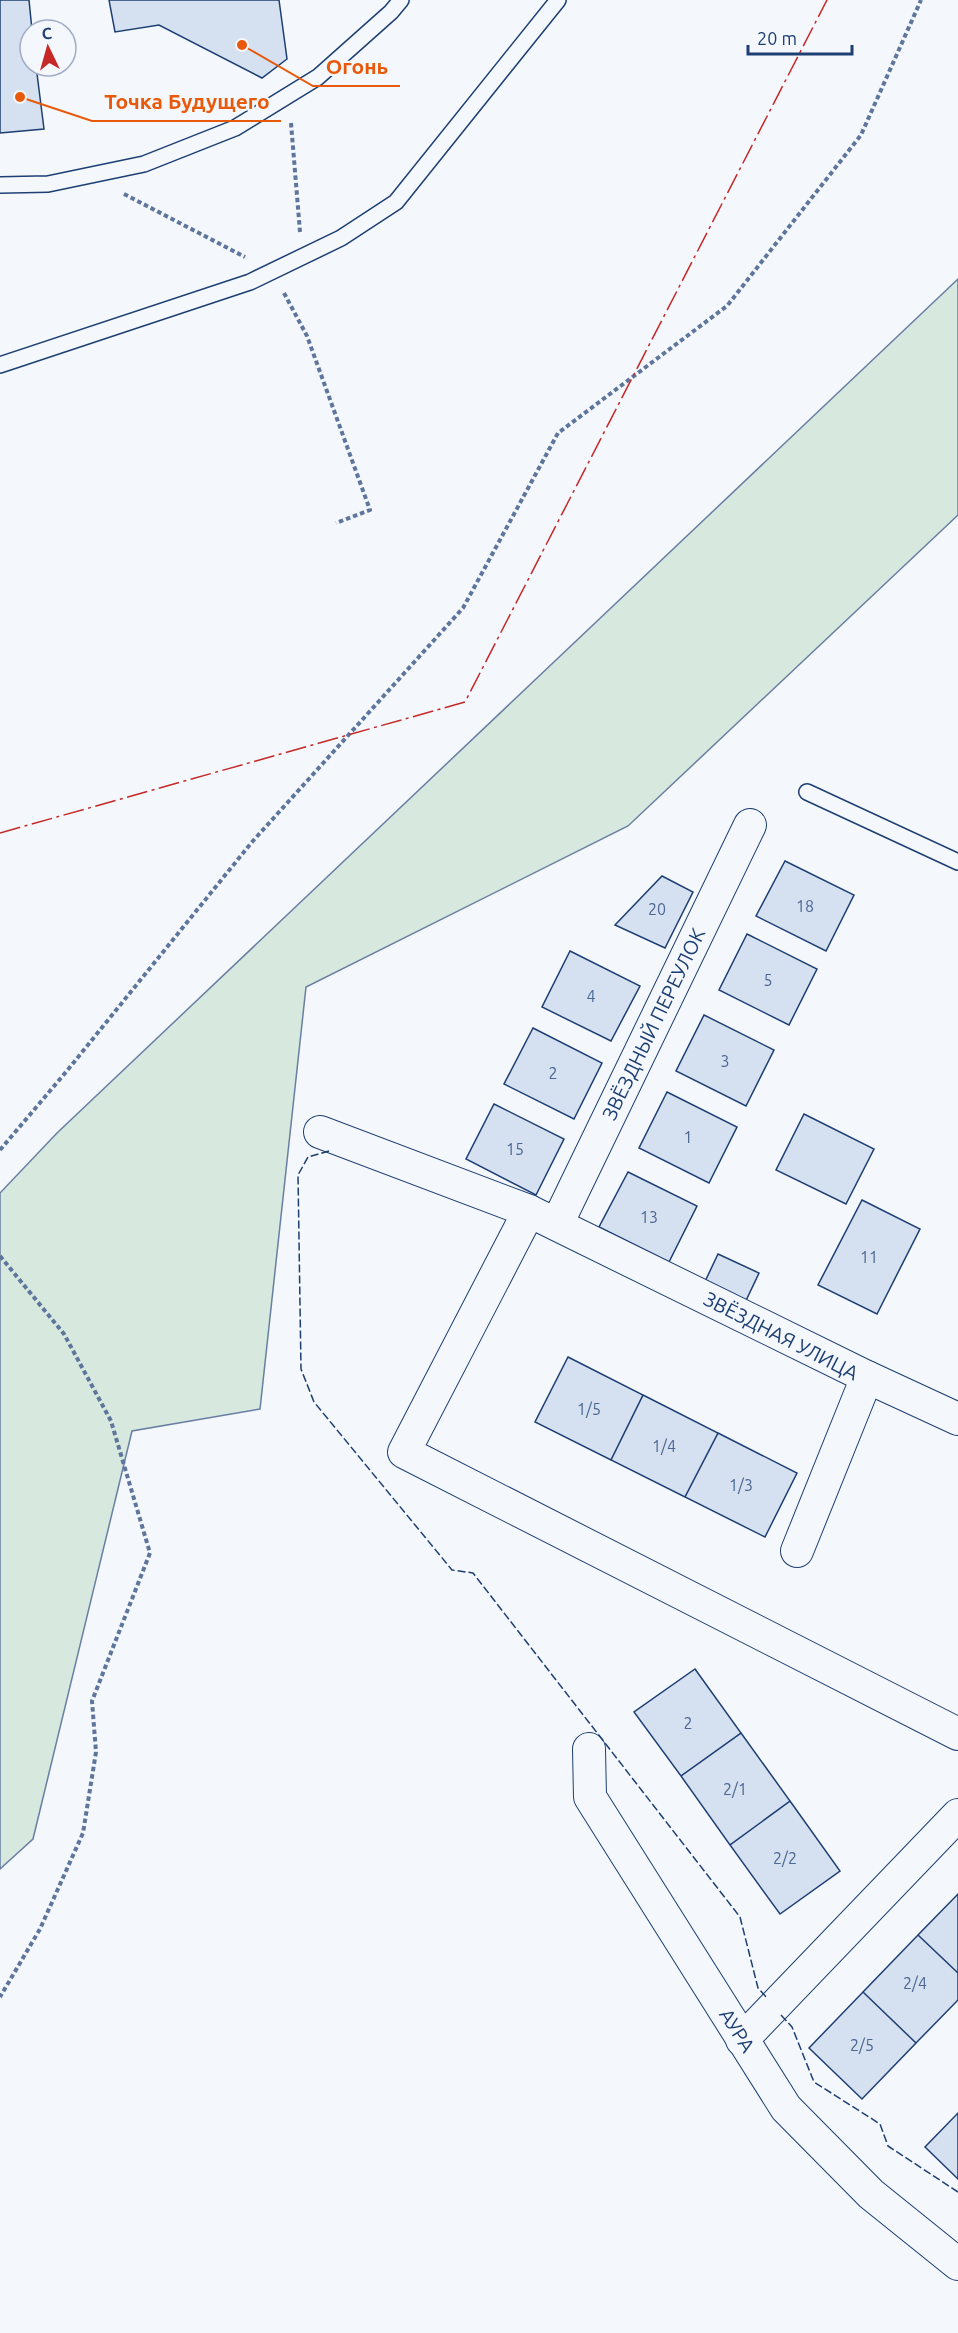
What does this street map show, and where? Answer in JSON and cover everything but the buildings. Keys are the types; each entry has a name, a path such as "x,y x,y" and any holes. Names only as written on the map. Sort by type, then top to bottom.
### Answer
{"street":[{"name":"ЗВЁЗДНЫЙ ПЕРЕУЛОК","path":"557,1224 750,825"},
{"name":"ЗВЁЗДНАЯ УЛИЦА","path":"320,1132 522,1223 557,1224 867,1377 797,1551"},
{"path":"522,1223 404,1452 958,1734"},
{"path":"867,1377 958,1419"},
{"name":"АУРА","path":"589,1749 590,1797 786,2108 871,2194 958,2264"},
{"path":"742,2040 958,1815"}],"lane":[{"path":"0,185 48,184 144,164 235,128 318,77 391,12 401,0"},
{"path":"0,365 250,282 341,238 396,202 558,0"},
{"path":"807,792 958,862"}],"path":[{"path":"0,1150 252,842 463,608 558,433 727,306 861,135 921,0"},
{"path":"289,95 302,257"},
{"path":"89,176 272,272 307,336 370,510 336,523"},
{"path":"0,1256 64,1334 111,1421 150,1553 92,1701 96,1752 83,1833 40,1929 0,1997"}],"shaded area":[{"path":"958,279 958,515 628,826 306,987 260,1409 132,1431 33,1839 0,1869 0,1193 57,1133"}],"fence":[{"path":"329,1151 308,1157 298,1175 301,1369 314,1402 452,1570 473,1573 740,1917 758,1988 768,1999"},
{"path":"781,2015 792,2027 814,2082 880,2124 888,2146 958,2192"}],"power":[{"path":"0,833 465,702 827,0"}],"place":[{"name":"Огонь","path":"242,45"},
{"name":"Точка Будущего","path":"20,97"}]}
